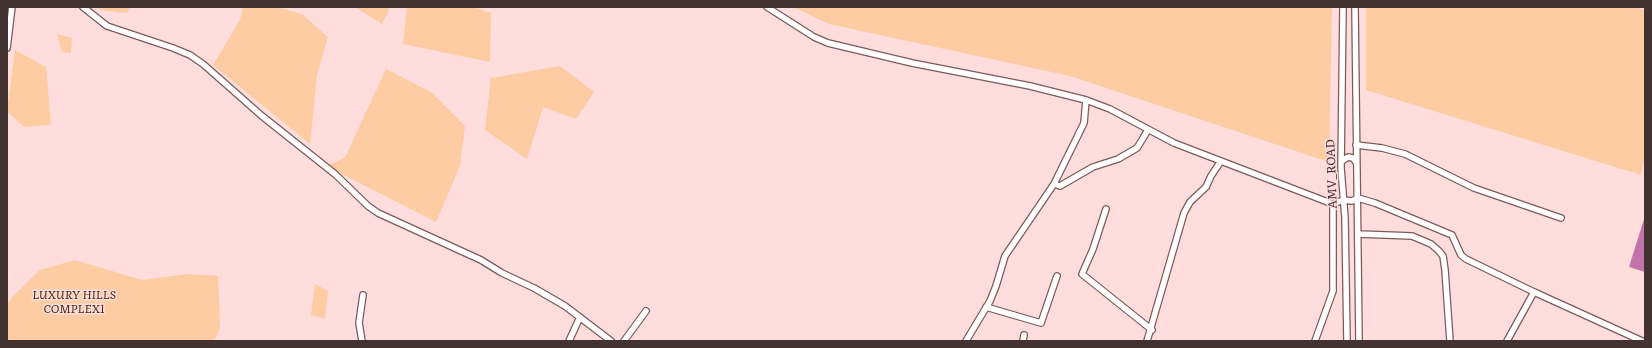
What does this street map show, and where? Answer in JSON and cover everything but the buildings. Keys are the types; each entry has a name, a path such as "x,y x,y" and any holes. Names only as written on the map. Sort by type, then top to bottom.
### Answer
{"street":[{"path":"7,48 12,7"},
{"path":"83,7 107,26 173,48 203,64 262,116 335,174 368,206 378,213 481,260 565,306 611,341"},
{"path":"767,7 814,37 828,43 912,63 1030,86 1086,100 1110,109 1174,143 1333,204 1343,200 1352,201 1358,198 1376,203 1452,235 1461,254 1466,259 1642,341"},
{"name":"AMV_ROAD","path":"1343,7 1342,161 1345,218 1347,341"},
{"path":"1355,7 1354,53 1359,234 1359,341"},
{"path":"1343,34 1349,36 1354,34"},
{"path":"1342,52 1354,53"},
{"path":"966,341 986,307 996,286 1005,256 1054,184 1084,123 1086,100"},
{"path":"1054,184 1060,186 1093,168 1118,159 1137,148 1148,130"},
{"path":"1356,145 1398,151 1474,188 1561,218"},
{"path":"1342,161 1348,157 1353,158 1356,162"},
{"path":"1147,341 1152,330 1184,213 1190,202 1206,187 1210,176 1221,161"},
{"path":"1315,341 1333,290 1333,204"},
{"path":"1106,209 1093,249 1082,274 1152,330"},
{"path":"1359,234 1412,236 1431,244 1439,251 1443,256 1445,270 1450,341"},
{"path":"986,307 1041,323 1057,276"},
{"path":"1507,341 1534,292"},
{"path":"362,341 359,323 363,295"},
{"path":"624,341 646,311"},
{"path":"570,341 580,317"},
{"path":"1023,341 1024,335"}],"green space":[{"path":"97,7 130,7 127,13 100,10"},
{"path":"243,7 276,7 302,14 328,37 317,75 310,144 213,65 240,20"},
{"path":"355,7 390,7 382,24"},
{"path":"407,7 473,7 491,13 490,62 403,44"},
{"path":"793,7 1332,7 1329,162 1070,76 829,24"},
{"path":"1366,7 1634,7 1645,10 1645,157 1641,175 1366,90"},
{"path":"57,34 72,38 71,53 62,52"},
{"path":"15,50 46,67 51,125 24,127 7,111"},
{"path":"560,66 594,92 576,119 543,107 527,159 485,130 491,78"},
{"path":"386,69 431,92 465,126 460,166 436,222 326,166 345,158"},
{"name":"LUXURY HILLS COMPLEX1","path":"75,260 142,280 189,274 218,276 220,328 214,341 7,341 7,304 14,295 40,270"},
{"path":"315,284 328,291 325,319 311,315"}],"shaded area":[{"path":"1645,216 1645,272 1629,267"}]}
